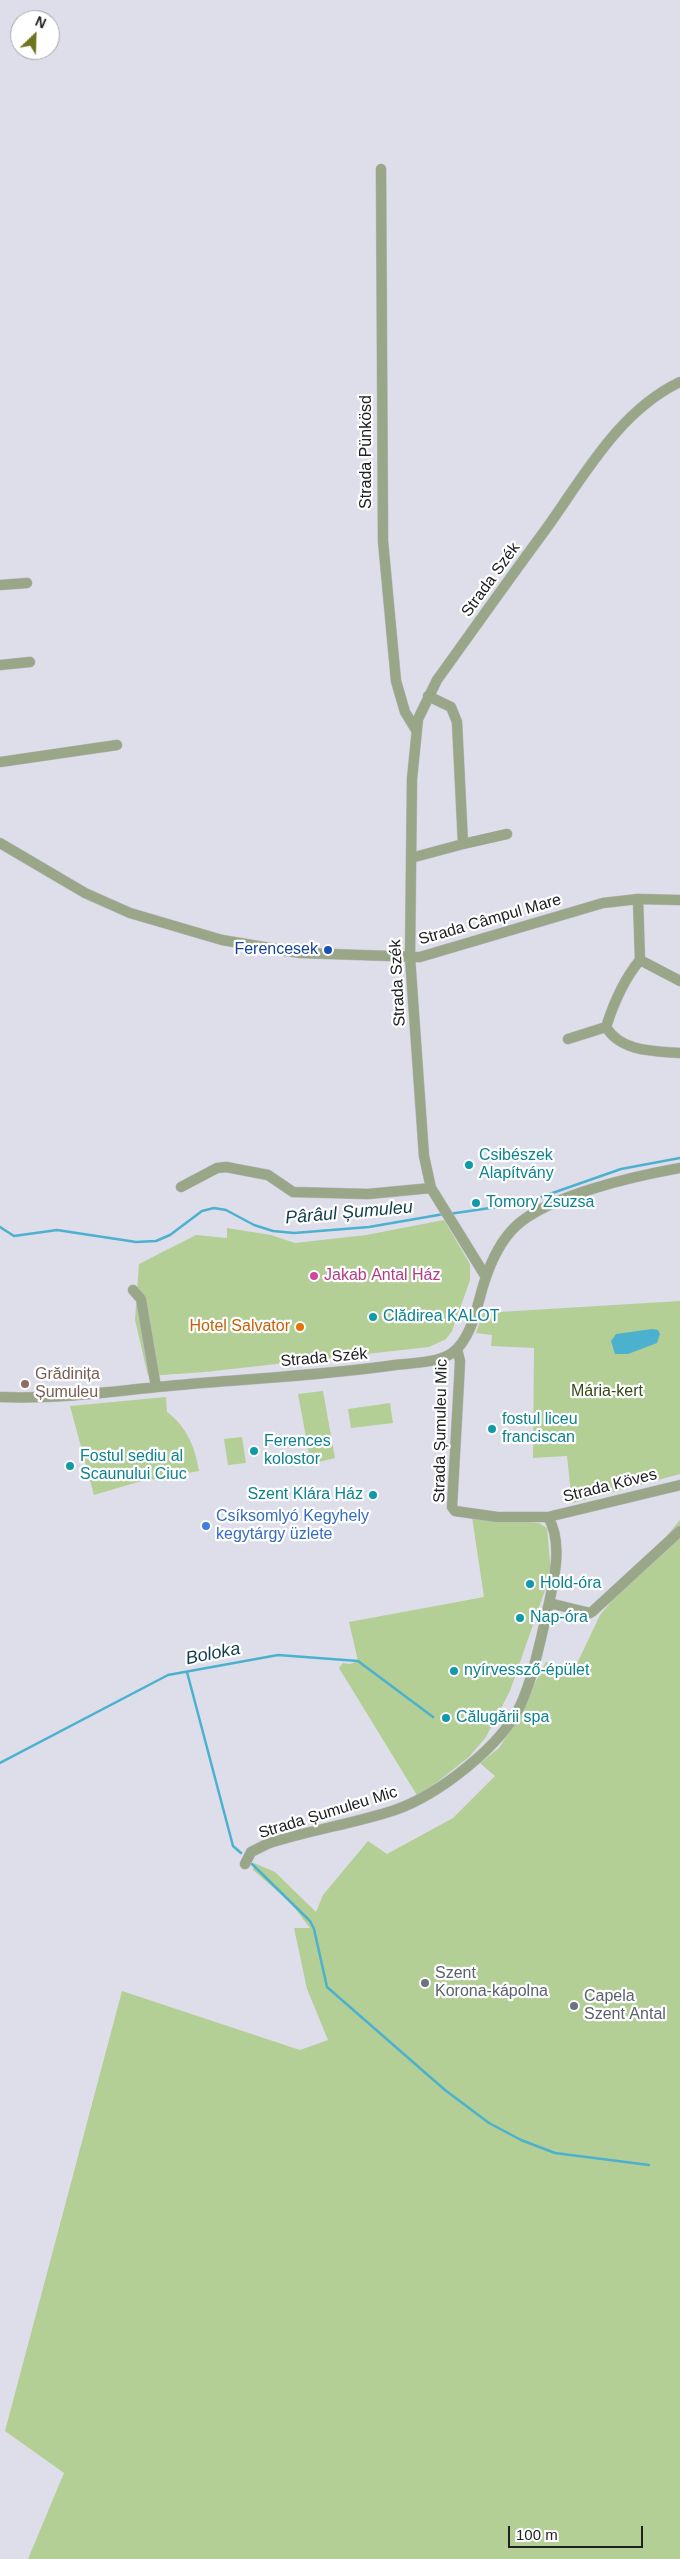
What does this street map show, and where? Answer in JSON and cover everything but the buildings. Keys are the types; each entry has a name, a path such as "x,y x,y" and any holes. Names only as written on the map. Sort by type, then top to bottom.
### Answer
{"street":[{"name":"Strada Pünkösd","path":"381,169 383,541 396,681 405,712 416,730"},
{"name":"Strada Szék","path":"486,1277 431,1188 424,1156 410,957 413,756 416,730 428,696 437,680 598,455 649,400 680,382"},
{"path":"0,584 28,583"},
{"path":"0,665 30,662"},
{"path":"428,696 451,707 457,722 463,844"},
{"path":"0,762 117,745"},
{"path":"411,858 507,834"},
{"name":"Strada Câmpul Mare","path":"0,842 92,896 130,913 222,940 291,952 410,957 432,955 564,913 603,903 638,899 680,900"},
{"path":"568,1039 606,1026 625,980 640,960 638,899"},
{"path":"640,960 680,981"},
{"path":"606,1026 610,1033 623,1044 647,1050 680,1053"},
{"path":"181,1187 217,1168 226,1167 268,1175 293,1192 368,1194 431,1188"},
{"path":"457,1349 468,1331 486,1277 510,1232 534,1214 565,1200 602,1187 680,1168"},
{"path":"132,1290 141,1298 156,1387"},
{"name":"Strada Szék","path":"0,1397 55,1397 326,1374 391,1366 450,1355 457,1349"},
{"name":"Strada Șumuleu Mic","path":"245,1864 251,1852 267,1844 291,1836 378,1816 410,1804 438,1789 461,1772 507,1726 520,1705 536,1661 555,1573 554,1529 548,1517 475,1515 455,1511 452,1507 460,1362 457,1349"},
{"name":"Strada Köves","path":"548,1517 680,1485"},
{"path":"549,1603 590,1613 680,1531"}],"green space":[{"path":"444,1220 470,1264 470,1280 452,1331 446,1339 429,1347 205,1372 148,1376 135,1320 139,1264 196,1235 227,1238 227,1228 271,1235 295,1243 366,1235"},
{"name":"Mária-kert","path":"680,1301 680,1474 572,1503 567,1456 533,1458 534,1348 491,1346 492,1335 476,1333 483,1313"},
{"path":"323,1391 335,1458 311,1464 298,1394"},
{"path":"166,1397 167,1412 180,1424 189,1438 199,1471 138,1482 94,1495 70,1406"},
{"path":"390,1403 393,1423 351,1428 348,1409"},
{"path":"242,1437 246,1463 228,1465 224,1439"},
{"path":"472,1517 539,1523 547,1528 551,1573 510,1691 486,1737 469,1757 418,1797 339,1668 343,1663 350,1664 358,1661 349,1622 484,1597"},
{"path":"680,1520 680,2559 28,2559 64,2473 5,2431 122,1991 300,2050 328,2040 307,1989 294,1928 310,1928 291,1903 253,1870 254,1863 275,1872 316,1912 323,1895 368,1841 387,1854 453,1818 495,1776 480,1763 499,1748 515,1723 532,1681 535,1683 546,1662 574,1670 600,1615"}],"water":[{"path":"652,1329 658,1330 660,1334 657,1343 628,1354 615,1354 611,1341 616,1334"}],"waterway":[{"name":"Pârâul Șumuleu","path":"449,1214 524,1203 621,1169 680,1158"},
{"name":"Pârâul Șumuleu","path":"0,1227 14,1236 57,1230 136,1242 156,1241 170,1235 202,1211 214,1208 226,1210 254,1225 273,1231 294,1233 369,1227 444,1214"},
{"name":"Boloka","path":"0,1763 168,1675 278,1655 358,1661 433,1717"},
{"path":"187,1672 233,1846 241,1853"},
{"path":"252,1864 310,1921 314,1929 327,1987 445,2090 489,2123 521,2140 555,2153 649,2165"}],"place":[{"name":"Ferencesek","path":"328,950"},
{"name":"Csibészek Alapítvány","path":"469,1165"},
{"name":"Tomory Zsuzsa","path":"476,1203"},
{"name":"Jakab Antal Ház","path":"314,1276"},
{"name":"Clădirea KALOT","path":"373,1317"},
{"name":"Hotel Salvator","path":"300,1327"},
{"name":"Grădinița Șumuleu","path":"25,1384"},
{"name":"fostul liceu franciscan","path":"492,1429"},
{"name":"Ferences kolostor","path":"254,1451"},
{"name":"Fostul sediu al Scaunului Ciuc","path":"70,1466"},
{"name":"Szent Klára Ház","path":"373,1495"},
{"name":"Csíksomlyó Kegyhely kegytárgy üzlete","path":"206,1526"},
{"name":"Hold-óra","path":"530,1584"},
{"name":"Nap-óra","path":"520,1618"},
{"name":"nyírvessző-épület","path":"454,1671"},
{"name":"Călugării spa","path":"446,1718"},
{"name":"Szent Korona-kápolna","path":"425,1983"},
{"name":"Capela Szent Antal","path":"574,2006"}]}
